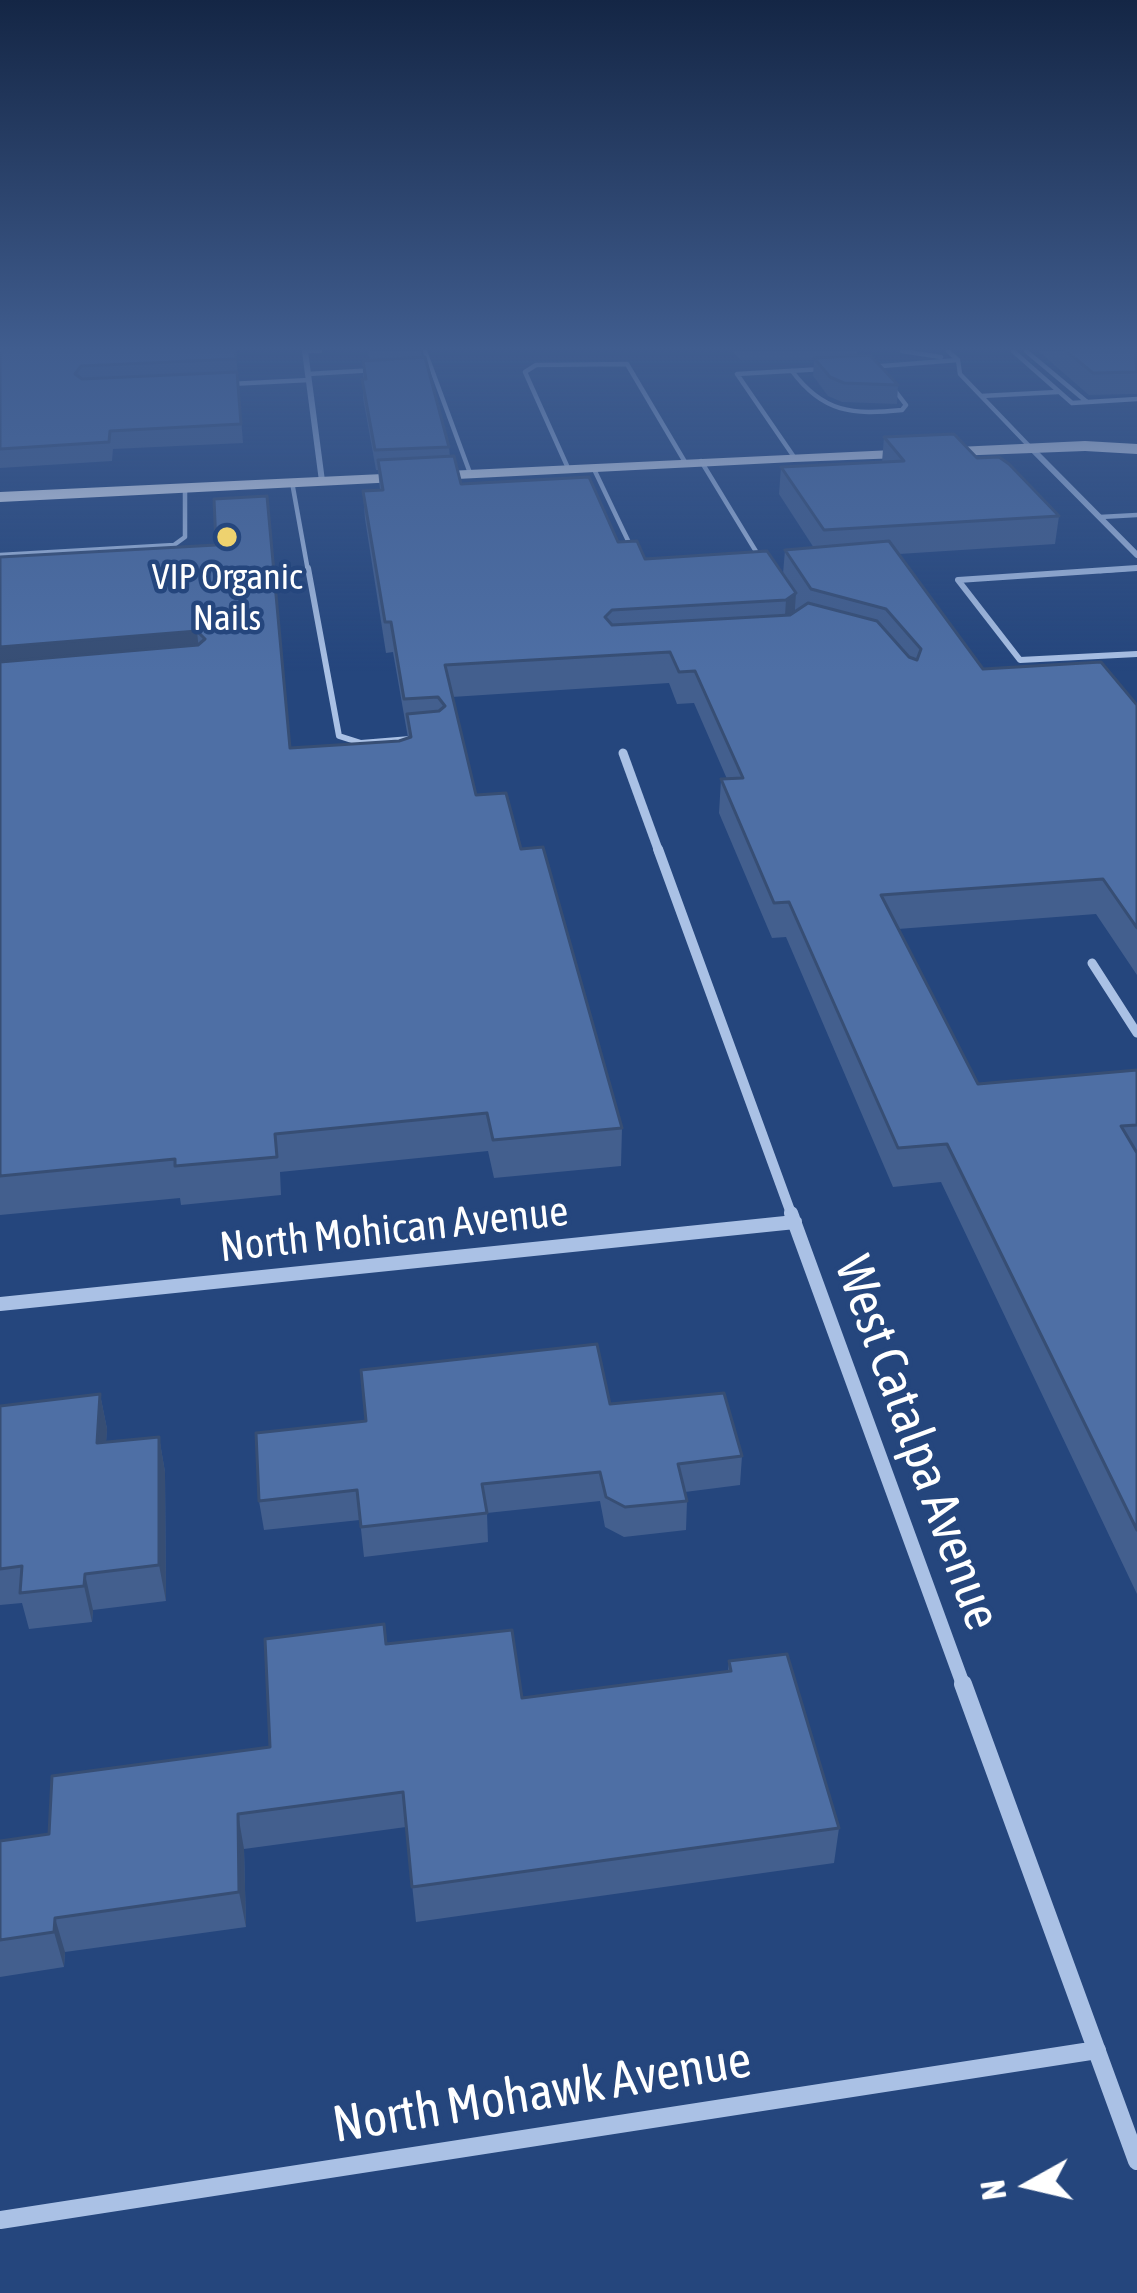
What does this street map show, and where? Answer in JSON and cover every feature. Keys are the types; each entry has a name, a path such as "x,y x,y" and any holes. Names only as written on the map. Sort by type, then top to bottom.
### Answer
{"main road":[{"path":"0,497 774,458"}],"street":[{"path":"319,458 322,481"},
{"path":"1041,458 1137,555"},
{"name":"West Catalpa Avenue","path":"623,753 1137,2161"},
{"name":"North Mohican Avenue","path":"0,1304 795,1222"},
{"name":"North Mohawk Avenue","path":"0,2220 1096,2050"}],"lane":[{"path":"464,458 470,473"},
{"path":"564,458 568,468"},
{"path":"690,458 769,569"},
{"path":"593,467 638,560"},
{"path":"292,482 339,736 361,743 420,738"},
{"path":"0,555 175,545 184,536 185,488"},
{"path":"1100,517 1137,515"},
{"path":"746,564 760,558"},
{"path":"1137,568 958,580 1020,660 1137,654"},
{"path":"1092,963 1137,1033"}],"building":[{"path":"455,458 461,484 589,477 618,542 637,541 645,559 767,551 796,593 786,600 612,610 605,617 612,625 790,615 808,603 877,621 917,660 921,649 886,609 811,589 785,550 889,541 983,669 1101,662 1137,705 1137,928 1103,879 881,895 978,1084 1137,1070 1137,1125 1121,1126 1137,1153 1137,1530 947,1144 898,1148 789,902 774,903 721,779 743,778 695,671 679,672 670,652 445,665 476,795 506,793 521,849 543,847 622,1128 493,1140 487,1113 275,1134 277,1157 175,1166 175,1159 0,1176 0,662 198,645 205,639 197,631 0,647 0,557 216,545 214,499 267,496 290,748 399,741 411,737 407,714 439,711 445,706 438,697 404,699 391,622 385,622 363,491 383,490 378,460"},
{"path":"902,458 1000,458 1059,516 824,530 781,467 904,461"},
{"path":"597,1344 610,1404 724,1393 742,1456 678,1464 687,1501 625,1507 606,1497 600,1472 482,1484 487,1513 361,1527 357,1490 259,1501 256,1433 366,1421 361,1370"},
{"path":"100,1394 97,1443 159,1437 159,1565 85,1574 84,1586 20,1593 22,1566 0,1569 0,1406"},
{"path":"384,1624 386,1644 512,1630 522,1698 731,1671 729,1661 787,1654 839,1828 412,1887 403,1792 238,1814 239,1892 55,1918 54,1932 0,1940 0,1841 49,1834 52,1776 270,1747 265,1639"}],"place":[{"name":"VIP Organic Nails","path":"227,537"}]}
